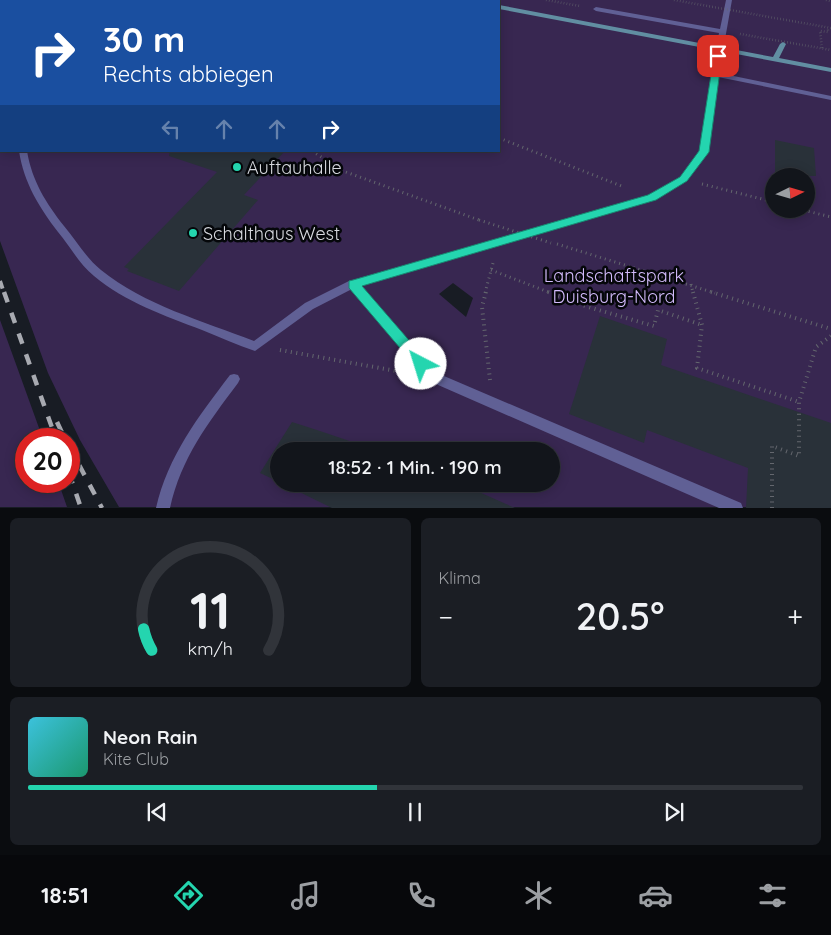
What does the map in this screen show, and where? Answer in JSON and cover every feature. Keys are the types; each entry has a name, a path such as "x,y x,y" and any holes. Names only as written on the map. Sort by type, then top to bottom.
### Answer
{"lane":[{"path":"23,152 31,184 48,213 96,272 125,291 161,308 255,346 309,306 353,284 652,198 683,179 704,152 722,31 729,0"},
{"path":"596,9 722,31"},
{"path":"715,74 831,98"},
{"path":"353,284 433,377 736,508"},
{"path":"163,508 172,473 189,440 234,379"}],"path":[{"path":"546,0 596,9"},
{"path":"674,0 829,28 828,32 820,31 822,48"},
{"path":"826,0 831,1"},
{"path":"722,31 831,50"},
{"path":"500,138 652,198"},
{"path":"314,152 343,171 479,220 691,284 831,329"},
{"path":"683,179 765,200"},
{"path":"815,213 831,217"},
{"path":"493,404 482,307 498,243"},
{"path":"491,270 588,306 654,326 658,310 702,324"},
{"path":"691,284 702,324 697,368 799,402"},
{"path":"772,508 772,446 799,456 799,402 816,346 831,336"},
{"path":"255,346 433,377"}],"green space":[{"name":"Landschaftspark Duisburg-Nord","path":"500,0 831,0 831,507 119,507 80,440 80,428 74,428 48,373 0,241 0,152 500,152"},
{"path":"0,320 39,428 15,428 15,493 62,493 67,507 0,507"}],"pier":[{"path":"453,283 473,298 466,317 439,294"}],"building":[{"path":"775,140 814,148 816,176 815,168 775,168"},
{"name":"Schalthaus West","path":"170,152 284,152 244,195 258,200 179,291 127,271 129,269 124,267 217,172 169,156"},
{"path":"600,316 667,339 661,365 831,423 831,508 746,508 748,468 647,430 644,443 569,414"},
{"path":"292,422 352,442 279,442"},
{"path":"270,457 270,478 260,473"},
{"path":"299,492 479,492 515,508 332,508"}],"waterway":[{"path":"500,7 831,70"},
{"path":"775,59 783,44"}],"railway":[{"path":"0,281 4,293"},
{"path":"4,292 52,428"},
{"path":"57,422 60,428"},
{"path":"80,467 102,508"},
{"path":"76,493 81,508"}],"place":[{"name":"Auftauhalle","path":"237,167"},
{"name":"Schalthaus West","path":"193,233"}],"route":[{"path":"421,364 353,284 652,198 683,179 704,152 718,56"}]}
